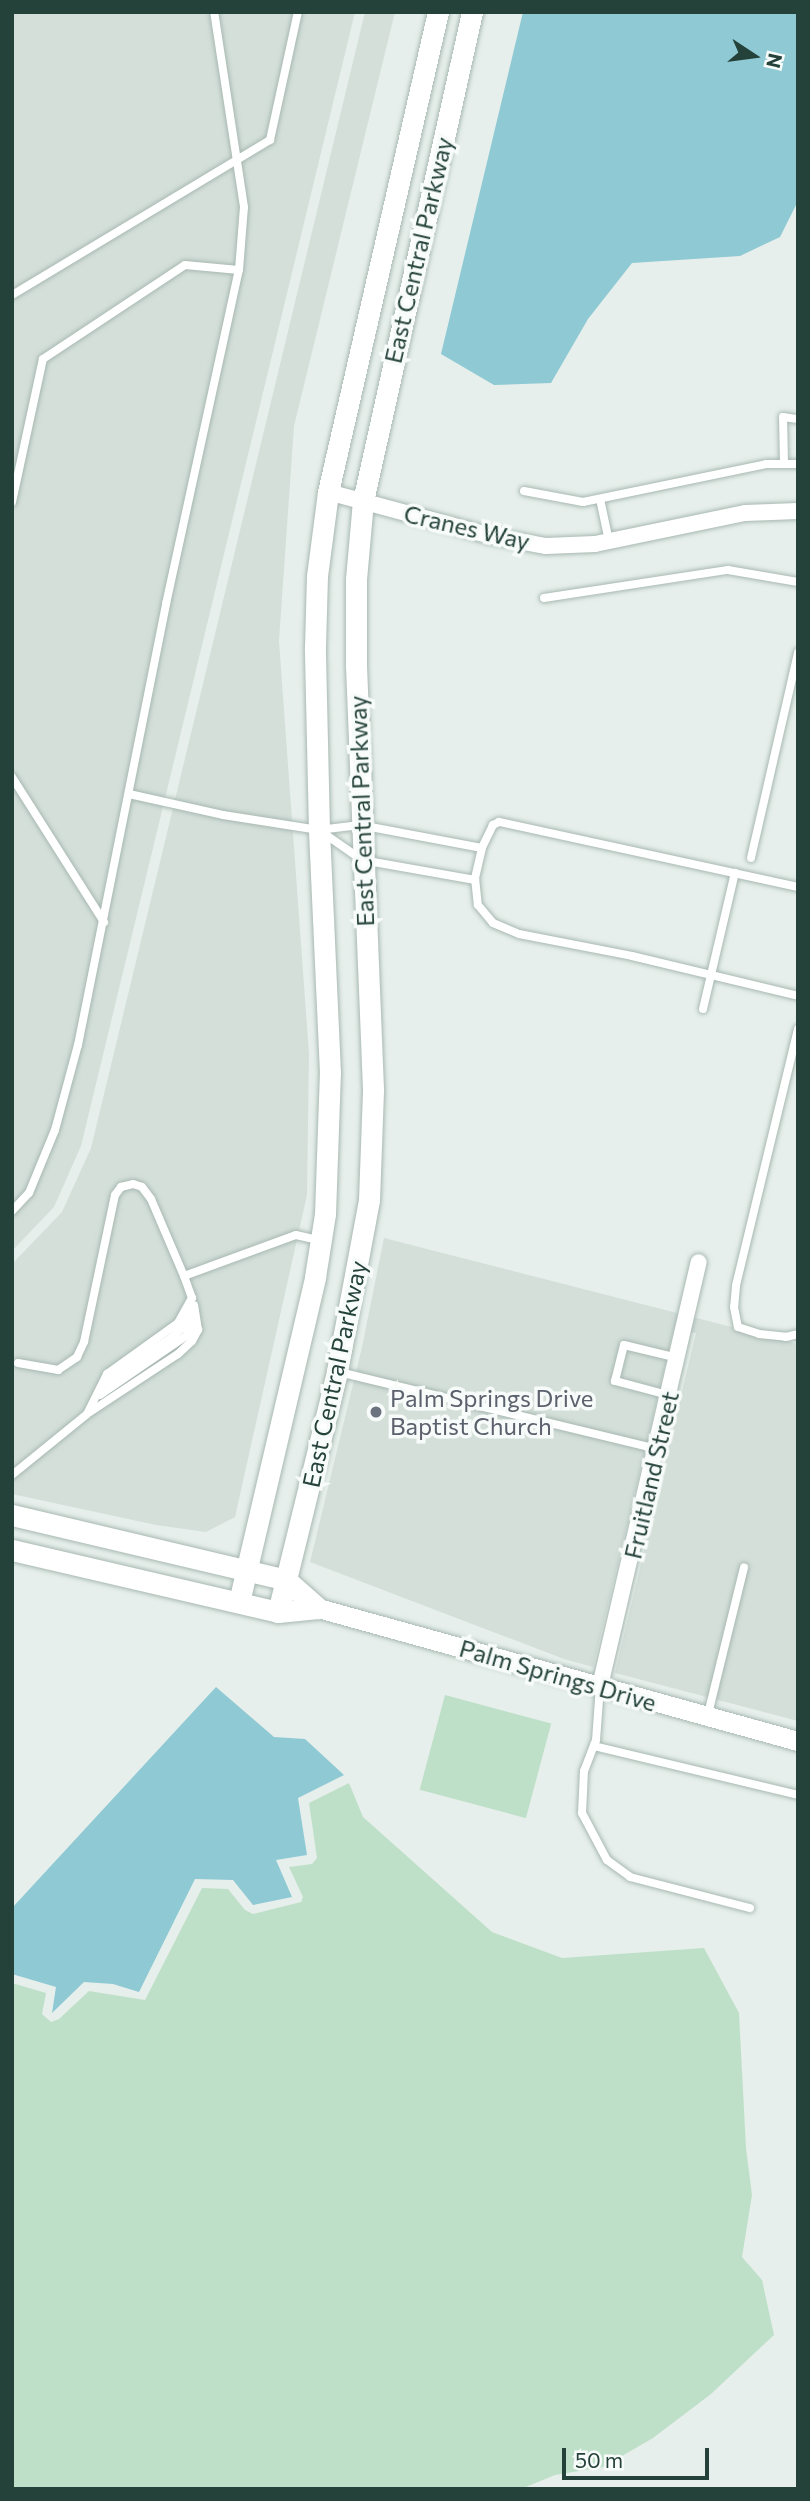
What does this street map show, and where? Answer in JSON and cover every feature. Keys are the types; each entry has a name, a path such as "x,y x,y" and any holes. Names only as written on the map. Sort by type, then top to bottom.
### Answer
{"main road":[{"name":"East Central Parkway","path":"239,1602 312,1291 325,1214 330,1073 319,830 315,647 317,576 328,492 439,12"},
{"name":"East Central Parkway","path":"278,1612 337,1371 369,1200 373,1089 360,825 356,579 363,501 472,12"},
{"name":"Palm Springs Drive","path":"12,1515 286,1580 318,1608"},
{"name":"Palm Springs Drive","path":"12,1550 278,1612 318,1608"}],"street":[{"name":"Cranes Way","path":"328,492 491,536 546,546 595,544 745,513 798,511"},
{"name":"Fruitland Street","path":"600,1686 699,1262"},
{"name":"Palm Springs Drive","path":"318,1608 798,1741"}],"lane":[{"path":"12,1211 29,1192 54,1130 78,1045 239,270 244,207 214,12"},
{"path":"12,295 237,157 270,140 298,12"},
{"path":"12,502 43,359 185,265 239,270"},
{"path":"784,463 783,417 798,419"},
{"name":"Cranes Way","path":"524,491 583,502 766,464 798,464"},
{"path":"600,499 609,541"},
{"path":"544,598 728,570 798,582"},
{"path":"751,858 798,652"},
{"path":"12,777 104,922"},
{"path":"129,794 223,814 319,830 360,825 482,848"},
{"path":"798,887 499,822 493,825 482,848 475,880 478,905 493,923 519,934 798,996"},
{"path":"319,830 362,860 475,880"},
{"path":"703,1009 735,873"},
{"path":"798,1029 736,1286 734,1307 738,1327 759,1334 786,1337 798,1334"},
{"path":"12,1475 87,1414 185,1348 198,1330 193,1301 184,1276 151,1199 142,1187 133,1184 121,1187 115,1195 84,1342 77,1357 58,1370 18,1363"},
{"path":"184,1276 296,1235 321,1240"},
{"path":"87,1414 107,1374 178,1323 193,1301"},
{"path":"97,1396 186,1336 196,1317"},
{"path":"670,1395 615,1381 624,1345 678,1358"},
{"path":"337,1371 657,1450"},
{"path":"707,1717 744,1567"},
{"path":"600,1686 594,1745 584,1771 582,1813 607,1860 630,1877 750,1908"},
{"path":"594,1745 798,1795"}],"shaded area":[{"path":"12,12 355,12 81,1146 54,1207 12,1251"},
{"path":"365,12 395,12 294,426 279,641 309,1054 307,1195 235,1517 206,1532 156,1525 12,1494 12,1264 62,1212 91,1148"},
{"path":"384,1238 798,1344 798,1721 615,1673 696,1333 674,1329 593,1667 564,1659 310,1562 362,1347"}],"green space":[{"path":"445,1695 551,1723 526,1818 420,1790"},
{"path":"349,1783 363,1817 492,1932 562,1958 704,1948 739,2013 746,2148 752,2195 742,2257 762,2280 774,2335 711,2394 653,2438 603,2467 555,2475 521,2489 12,2489 12,1983 46,1993 42,2014 51,2022 59,2019 89,1991 145,2000 202,1888 228,1889 245,1910 253,1914 301,1902 303,1897 289,1867 312,1864 317,1858 309,1803"}],"water":[{"path":"523,12 798,12 798,201 780,237 740,256 632,263 588,319 551,383 494,385 441,354"},
{"path":"216,1687 274,1737 305,1739 344,1775 298,1798 307,1855 276,1860 292,1897 253,1905 233,1880 195,1879 139,1992 113,1984 84,1982 52,2013 56,1987 12,1974 12,1908"}],"place":[{"name":"Palm Springs Drive Baptist Church","path":"376,1412"}]}
